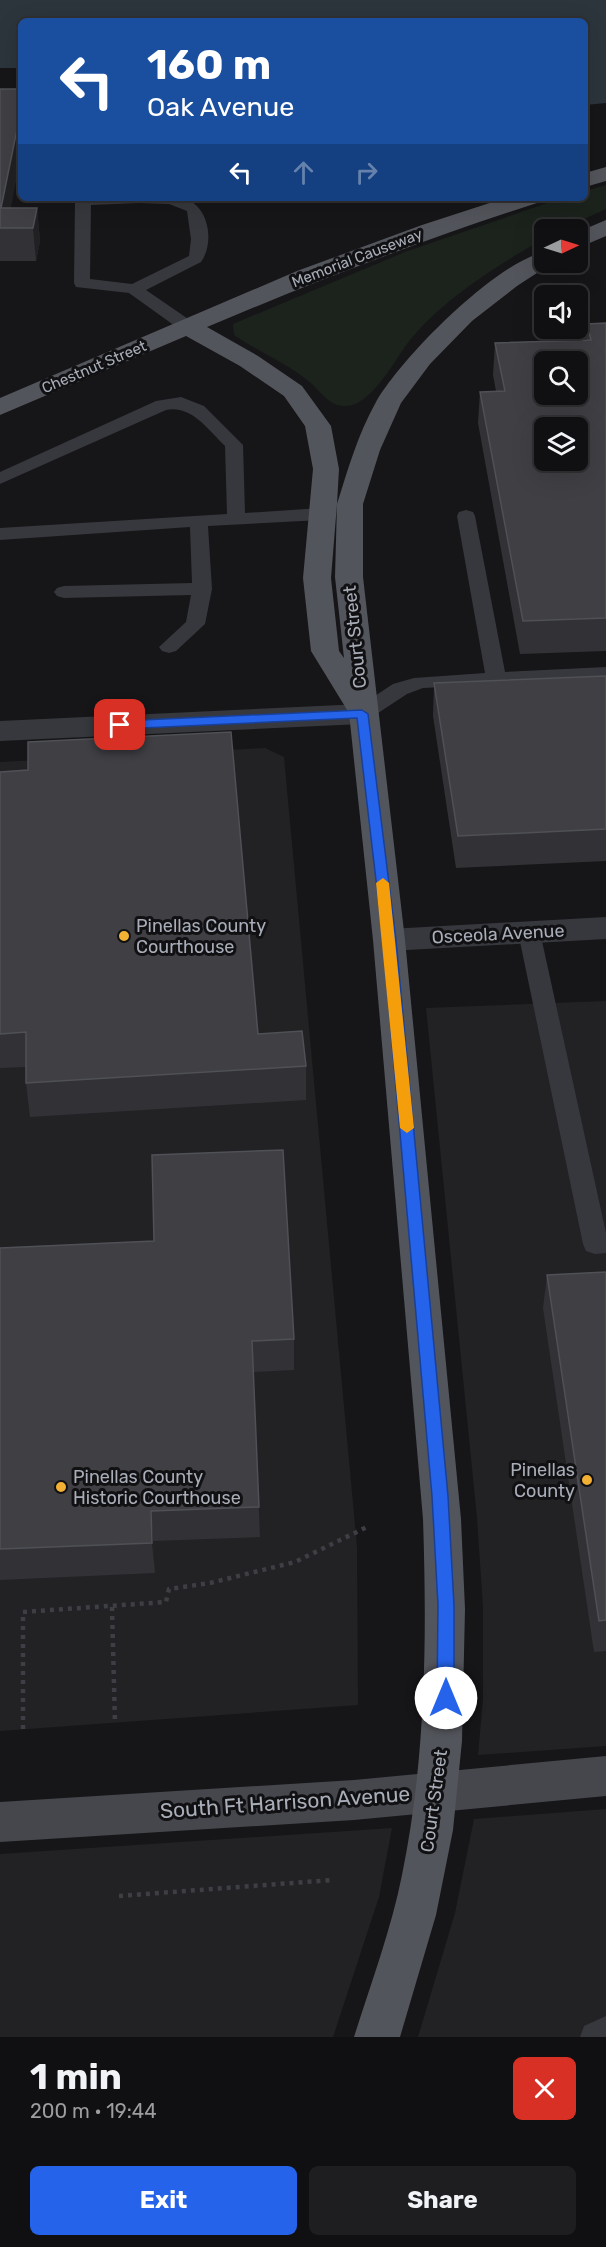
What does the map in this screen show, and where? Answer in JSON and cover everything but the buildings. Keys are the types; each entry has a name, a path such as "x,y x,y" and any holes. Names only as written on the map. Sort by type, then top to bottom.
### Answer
{"main road":[{"path":"588,179 606,174"},
{"name":"Memorial Causeway","path":"188,327 316,272 430,230 520,201"},
{"path":"588,236 606,227"},
{"name":"Court Street","path":"377,2037 417,1905 438,1791 446,1698 446,1605 442,1519 390,940 362,714 349,566 350,504 367,450 389,402 421,359 463,316 508,281 534,265"},
{"path":"188,327 249,361 293,392 318,426 326,469 317,578 325,651 362,714"},
{"name":"Chestnut Street","path":"0,407 188,327"}],"street":[{"path":"0,731 362,714"},
{"name":"Osceola Avenue","path":"390,940 606,928"},
{"name":"South Ft Harrison Avenue","path":"0,1822 354,1800 606,1776"}],"lane":[{"path":"83,201 82,283 135,289 188,327"},
{"path":"135,289 195,259 200,251 196,212 189,205 176,201"},
{"path":"0,479 162,405 181,402 198,410 234,445 236,519"},
{"path":"0,534 321,514"},
{"path":"466,516 496,678"},
{"path":"169,647 195,624 202,589 199,521"},
{"path":"64,592 202,589"},
{"path":"362,714 400,688 421,682 606,673"},
{"path":"529,932 595,1244 606,1243"},
{"path":"595,2037 606,2031"}],"path":[{"path":"24,1729 23,1612 166,1602 168,1589 210,1583 295,1562 367,1527"},
{"path":"112,1607 115,1723"},
{"path":"119,1896 332,1880"}],"shaded area":[{"path":"0,0 606,0 606,103 588,105 588,18 18,18 18,68 0,68"},
{"path":"606,185 606,209 584,219 534,219 534,245 491,271 438,311 410,340 373,391 355,404 345,406 334,404 294,370 234,335 233,324 405,252 553,201 588,201 588,190"},
{"path":"265,748 284,757 357,1547 358,1705 0,1731 0,762"},
{"path":"606,1001 606,1746 478,1755 483,1699 483,1607 477,1518 426,1008"},
{"path":"606,1809 606,2037 418,2037 455,1913 474,1819"},
{"path":"392,1828 379,1897 333,2037 0,2037 0,1854"}],"slow traffic":[{"path":"383,883 407,1128"}],"place":[{"name":"Pinellas County Courthouse","path":"124,936"},
{"name":"Pinellas County","path":"587,1480"},
{"name":"Pinellas County Historic Courthouse","path":"61,1487"}],"route":[{"path":"120,725 362,714 390,940 442,1519 446,1605 446,1698"}]}
